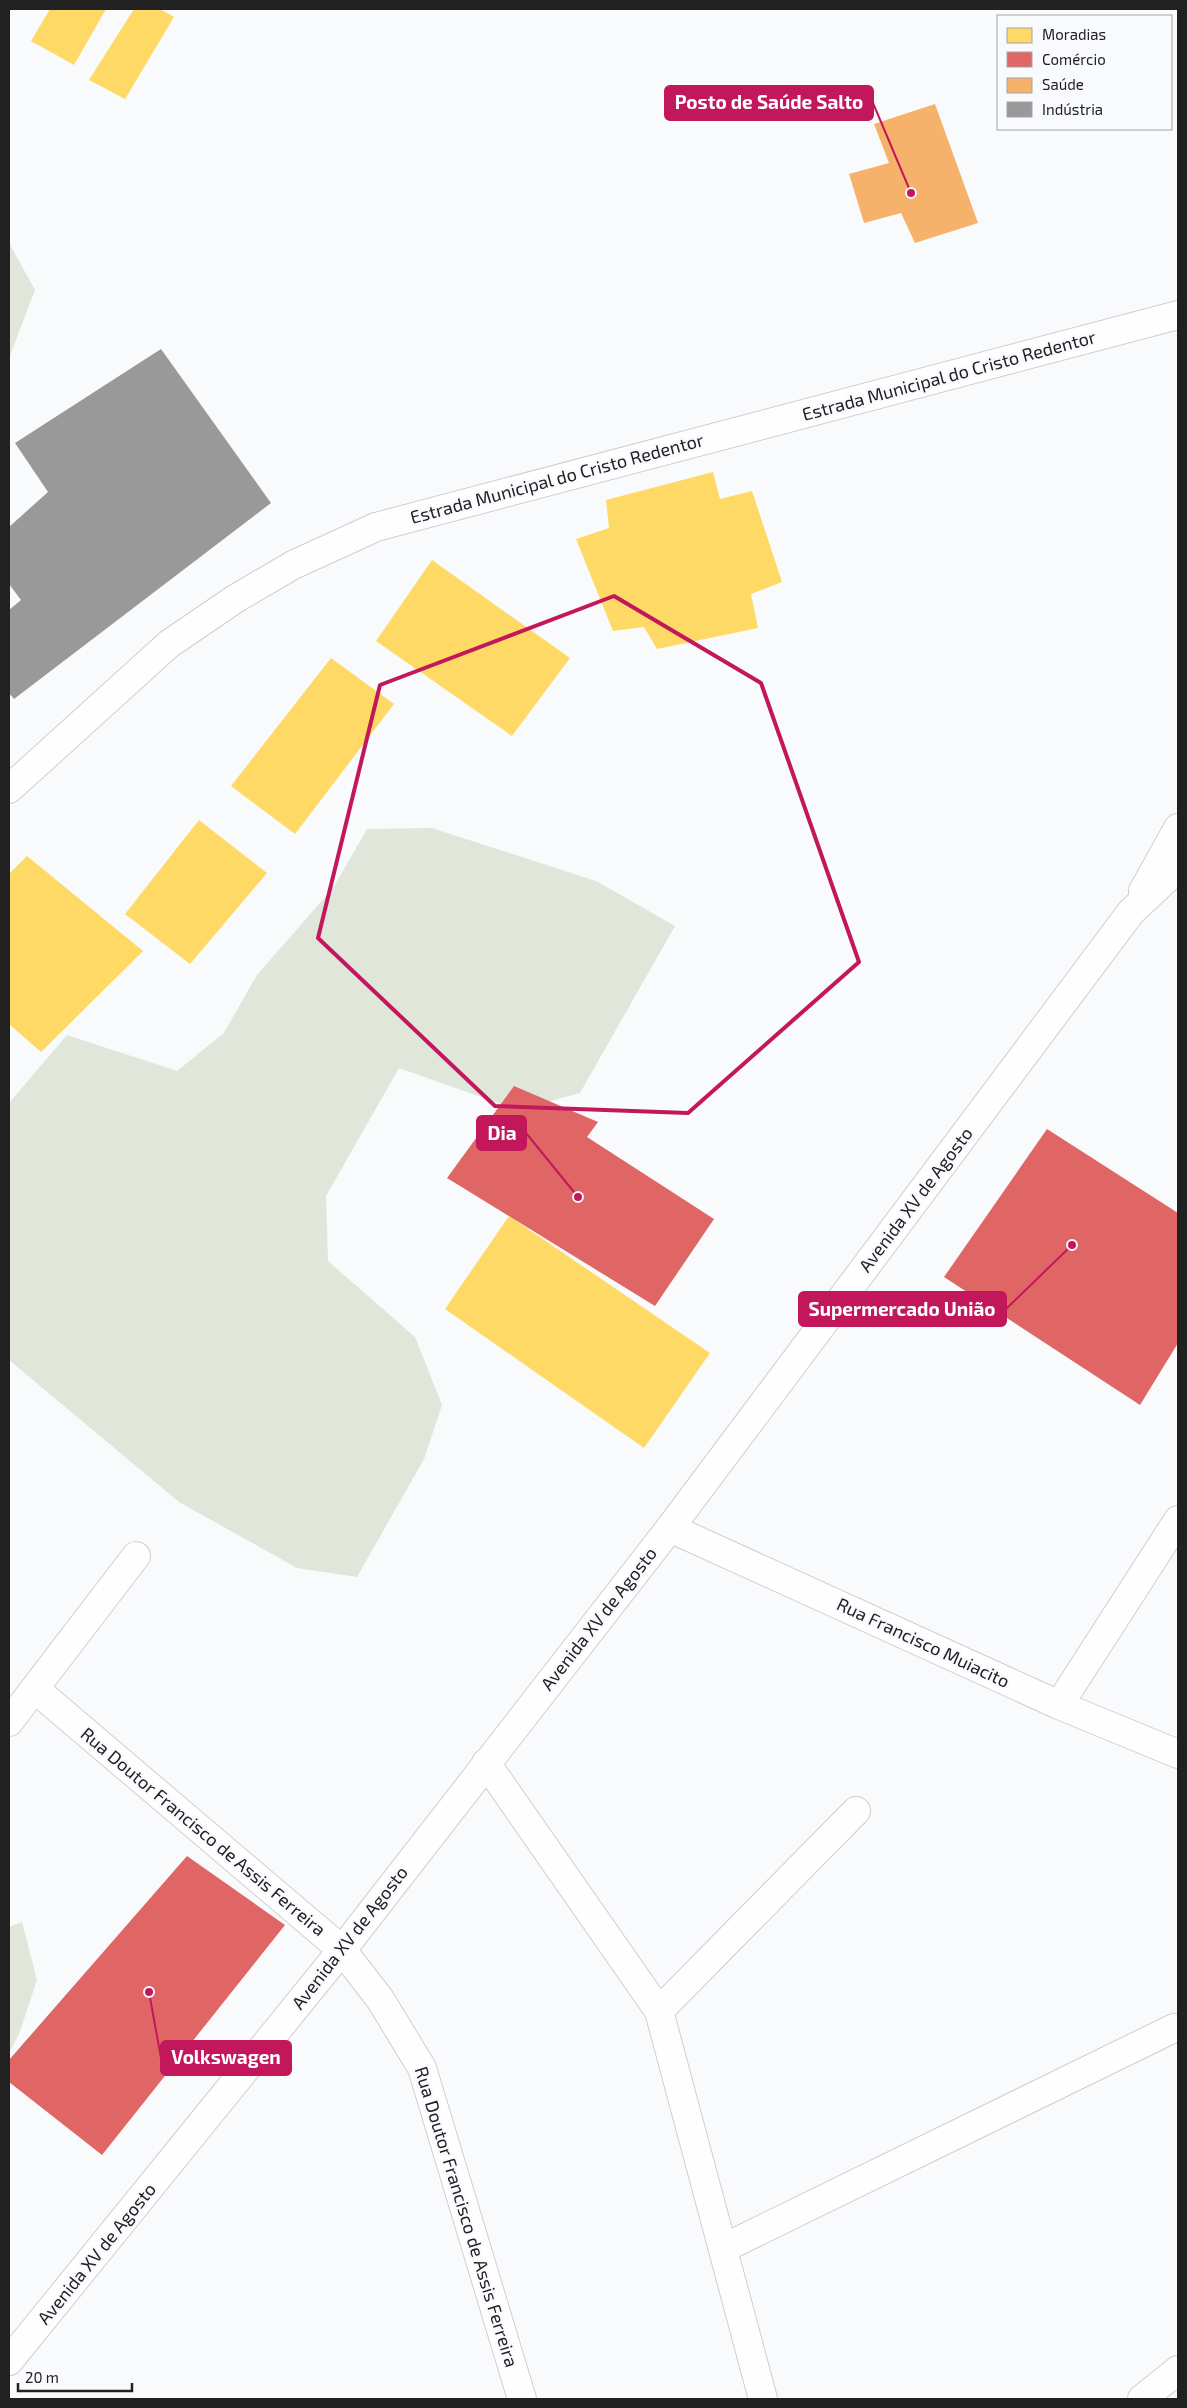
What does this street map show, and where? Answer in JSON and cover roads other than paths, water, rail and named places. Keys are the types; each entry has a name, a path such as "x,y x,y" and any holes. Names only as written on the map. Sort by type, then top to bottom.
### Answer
{"street":[{"name":"Estrada Municipal do Cristo Redentor","path":"9,789 169,644 235,599 293,565 376,527 1178,316"},
{"path":"1131,912 1178,828"},
{"name":"Avenida XV de Agosto","path":"9,2361 342,1950 486,1762 670,1528 1131,912 1178,868"},
{"path":"1058,1705 1178,1520"},
{"name":"Rua Francisco Muiacito","path":"670,1528 1058,1705 1178,1754"},
{"path":"9,1722 136,1556"},
{"name":"Rua Doutor Francisco de Assis Ferreira","path":"35,1689 342,1950 380,1999 422,2068 522,2399"},
{"path":"486,1762 659,2011 763,2399"},
{"path":"659,2011 856,1812"},
{"path":"724,2248 1174,2028"},
{"path":"1142,2399 1178,2370"}],"place":[{"name":"Posto de Saúde Salto","path":"911,193"},
{"name":"Dia","path":"578,1197"},
{"name":"Supermercado União","path":"1072,1245"},
{"name":"Volkswagen","path":"149,1992"}]}
